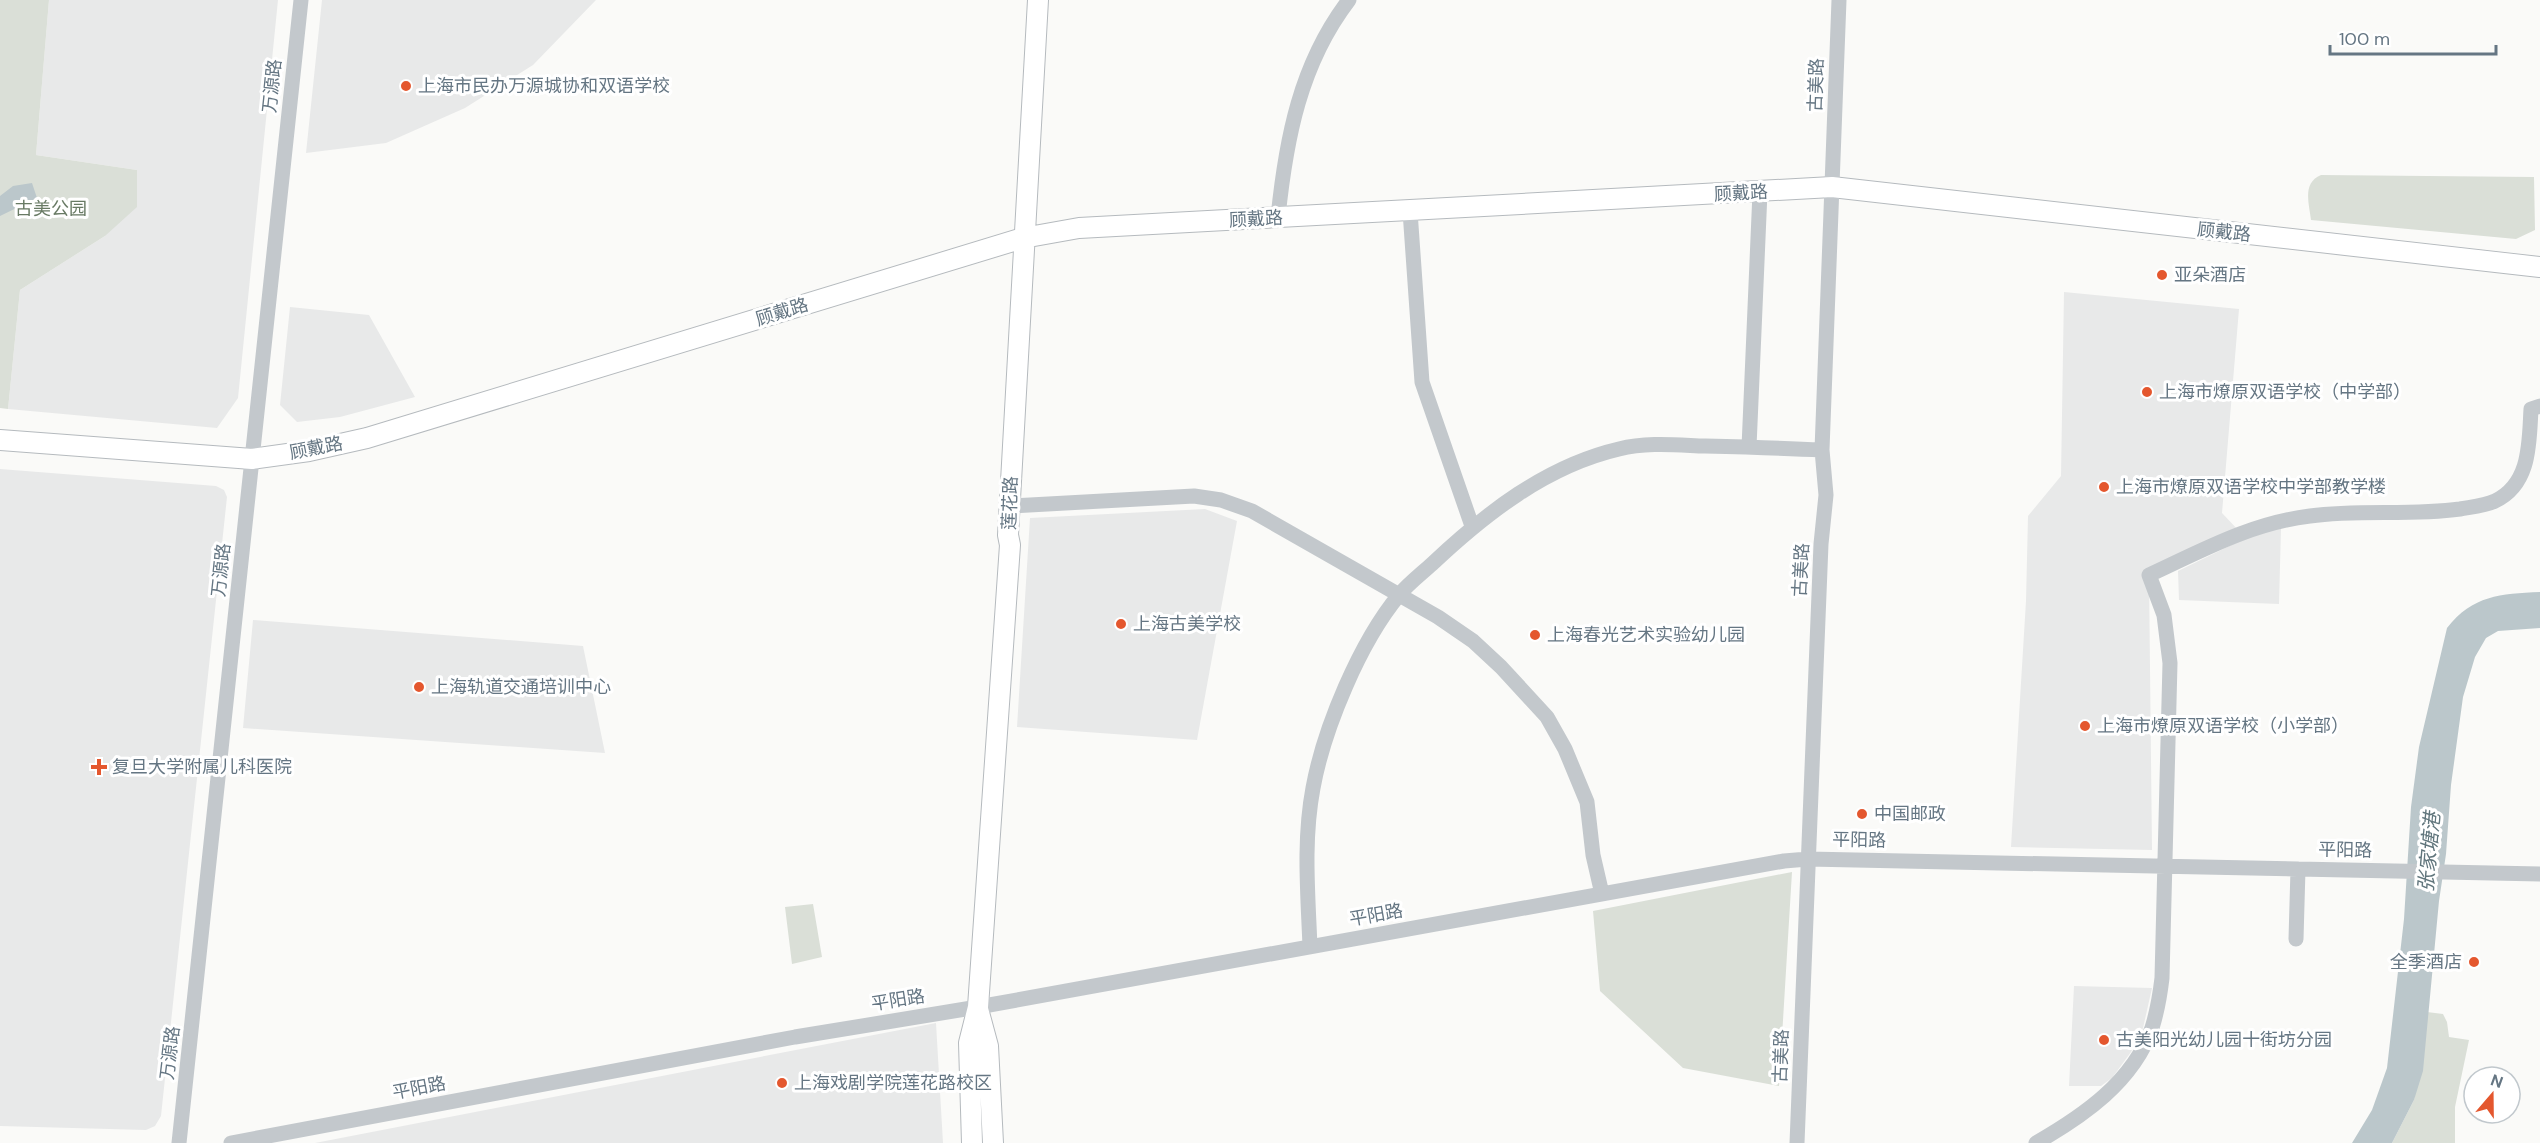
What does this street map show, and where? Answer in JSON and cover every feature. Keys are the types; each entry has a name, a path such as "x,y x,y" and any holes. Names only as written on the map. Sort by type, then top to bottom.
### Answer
{"main road":[{"name":"莲花路","path":"972,1143 969,1043 978,1006 1010,545 1023,238 1038,0"},
{"name":"顾戴路","path":"0,440 252,459 309,451 367,438 1023,238 1079,228 1832,187 2540,267"},
{"name":"莲花路","path":"978,1006 988,1046 993,1143"}],"street":[{"name":"万源路","path":"179,1143 301,0"},
{"path":"1278,218 1287,142 1305,80 1321,43 1349,0"},
{"name":"古美路","path":"1797,1143 1821,544 1826,495 1822,450 1839,0"},
{"path":"1749,447 1760,192"},
{"path":"1410,211 1422,382 1472,526"},
{"path":"2036,1143 2090,1108 2121,1079 2151,1030 2162,978 2170,663 2164,615 2149,576 2240,532 2264,524 2336,513 2444,511 2476,507 2495,501 2509,491 2521,477 2527,460 2531,409 2540,406"},
{"path":"1310,947 1306,871 1313,788 1324,745 1350,677 1370,639 1399,595 1472,526 1549,476 1598,455 1642,445 1822,450"},
{"path":"1010,506 1194,496 1221,500 1252,511 1438,617 1473,641 1501,667 1547,717 1565,749 1587,802 1593,855 1602,894"},
{"name":"平阳路","path":"231,1143 795,1037 1778,862 1808,859 2540,874"},
{"path":"2296,939 2298,869"}],"shaded area":[{"path":"49,0 278,0 238,398 217,428 8,409 20,290 105,236 137,170 36,155"},
{"name":"上海市民办万源城协和双语学校","path":"322,0 596,0 533,65 465,108 386,143 306,153"},
{"name":"上海市燎原双语学校（中学部）","path":"2064,292 2239,309 2222,513 2240,532 2149,576 2152,850 2011,847 2026,601 2028,516 2061,476"},
{"path":"290,307 369,315 415,397 340,417 297,422 280,405"},
{"name":"复旦大学附属儿科医院","path":"0,469 216,486 224,490 227,497 161,1116 155,1126 146,1130 0,1126"},
{"name":"上海古美学校","path":"1205,509 1237,521 1197,740 1017,727 1030,518"},
{"path":"2281,528 2279,604 2179,600 2178,571 2250,536"},
{"name":"上海轨道交通培训中心","path":"253,620 583,646 605,753 243,728"},
{"name":"古美阳光幼儿园十街坊分园","path":"2074,986 2152,988 2143,1028 2131,1052 2112,1078 2101,1086 2069,1086"},
{"name":"上海戏剧学院莲花路校区","path":"936,1023 943,1143 315,1143"}],"green space":[{"name":"古美公园","path":"0,0 49,0 36,155 137,170 137,207 105,236 20,290 8,409 0,408"},
{"path":"2321,175 2534,177 2535,230 2516,239 2311,220 2309,188 2311,183"},
{"path":"1792,872 1779,1086 1683,1068 1600,991 1593,911"},
{"path":"813,904 822,957 792,964 785,907"},
{"path":"2427,1012 2443,1014 2447,1022 2449,1037 2469,1040 2455,1107 2455,1143 2392,1143 2414,1100"}],"water":[{"path":"32,183 37,198 0,216 0,196 13,186"},
{"name":"张家塘港","path":"2540,592 2540,628 2498,631 2486,638 2475,657 2463,697 2451,785 2423,1071 2414,1100 2392,1143 2352,1143 2372,1110 2387,1068 2404,919 2411,807 2419,747 2447,628 2467,609 2488,598"}],"place":[{"name":"上海市民办万源城协和双语学校","path":"406,86"},
{"name":"亚朵酒店","path":"2162,275"},
{"name":"上海市燎原双语学校（中学部）","path":"2147,392"},
{"name":"上海市燎原双语学校中学部教学楼","path":"2104,487"},
{"name":"上海古美学校","path":"1121,624"},
{"name":"上海春光艺术实验幼儿园","path":"1535,635"},
{"name":"上海轨道交通培训中心","path":"419,687"},
{"name":"上海市燎原双语学校（小学部）","path":"2085,726"},
{"name":"复旦大学附属儿科医院","path":"99,767"},
{"name":"中国邮政","path":"1862,814"},
{"name":"全季酒店","path":"2474,962"},
{"name":"古美阳光幼儿园十街坊分园","path":"2104,1040"},
{"name":"上海戏剧学院莲花路校区","path":"782,1083"}]}
